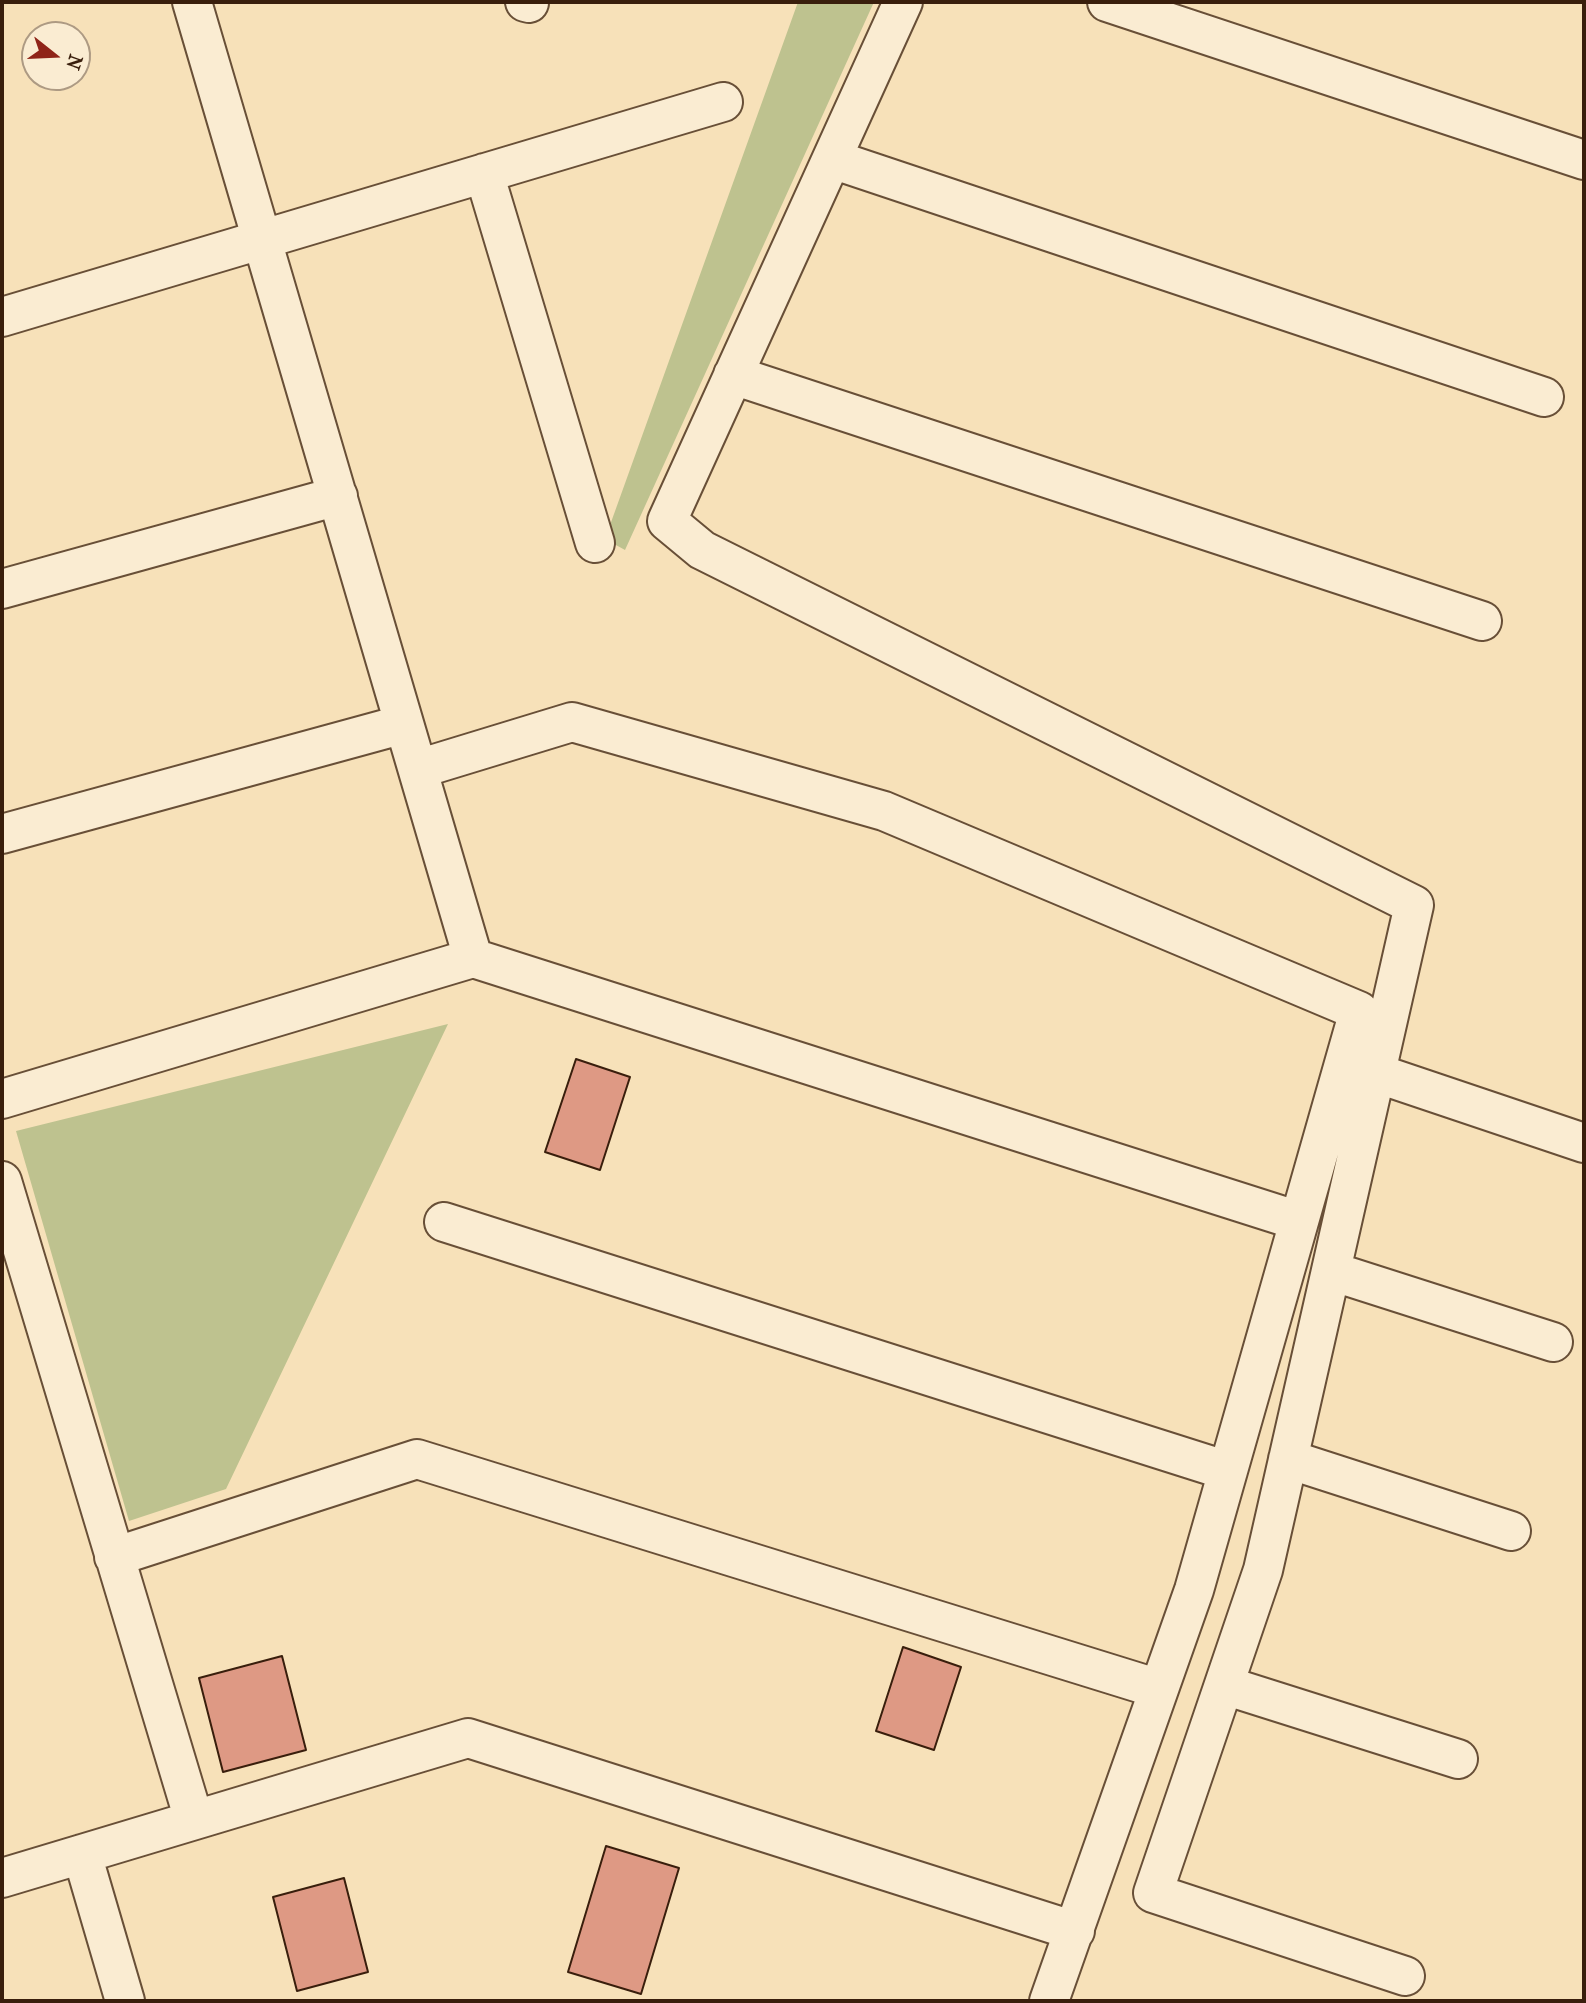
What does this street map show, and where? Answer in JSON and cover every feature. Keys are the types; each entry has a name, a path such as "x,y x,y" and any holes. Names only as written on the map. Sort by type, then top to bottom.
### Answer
{"street":[{"path":"192,2 473,958"},
{"path":"903,2 667,521 702,550 1414,905 1262,1570 1153,1893 1405,1976"},
{"path":"1107,2 1584,160"},
{"path":"2,317 723,102"},
{"path":"832,159 1544,397"},
{"path":"484,173 595,543"},
{"path":"733,375 1482,621"},
{"path":"2,589 338,496"},
{"path":"418,769 572,722 884,811 1359,1011 1194,1590 1049,2001"},
{"path":"2,834 404,724"},
{"path":"2,1099 473,958 1299,1221"},
{"path":"1376,1073 1584,1143"},
{"path":"2,1181 194,1820"},
{"path":"444,1222 1228,1471"},
{"path":"1331,1271 1553,1342"},
{"path":"114,1557 417,1459 1160,1689"},
{"path":"1288,1459 1511,1531"},
{"path":"1224,1685 1458,1759"},
{"path":"2,1878 468,1738 1075,1931"},
{"path":"82,1854 125,2001"}],"green space":[{"path":"798,2 874,2 625,550 605,539"},
{"path":"448,1024 226,1489 129,1521 16,1131"}],"building":[{"path":"576,1059 630,1077 600,1170 545,1152"},
{"path":"903,1647 961,1667 934,1750 876,1731"},
{"path":"282,1656 306,1750 223,1772 199,1678"},
{"path":"606,1846 679,1868 641,1994 568,1972"},
{"path":"344,1878 368,1972 297,1991 273,1897"}]}
